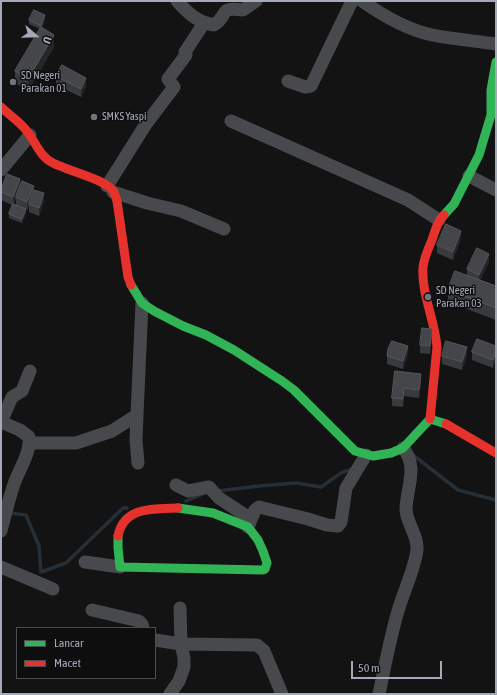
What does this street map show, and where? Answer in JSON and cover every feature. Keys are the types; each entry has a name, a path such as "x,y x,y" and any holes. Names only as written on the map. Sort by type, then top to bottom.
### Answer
{"street":[{"path":"176,1 185,10 204,23 214,25 219,22 224,12 228,9 243,10 256,1"},
{"path":"288,81 305,87 311,86 352,1"},
{"path":"365,2 388,16 431,35 496,44"},
{"path":"110,189 146,124 174,87 168,79 186,55 185,52 204,23"},
{"path":"379,694 396,618 417,551 416,536 406,510 411,481 407,456 430,419 437,348 436,335 425,291 423,267 439,220 454,204 469,176 494,113 491,90 496,62"},
{"path":"1,107 30,135 34,144 45,158 62,168 84,175 110,189 147,203 181,211 224,229"},
{"path":"231,121 408,200 439,220"},
{"path":"1,170 30,135"},
{"path":"469,176 496,190"},
{"path":"110,189 117,201 128,277 132,288 142,303 183,326 206,335 234,350 277,377 294,390 347,444 364,458"},
{"path":"138,463 136,440 142,303"},
{"path":"2,528 8,502 30,443 29,437 25,434 1,422 12,397 22,391 30,371"},
{"path":"30,443 76,443 112,431 137,415"},
{"path":"430,419 445,423 478,444 496,453"},
{"path":"250,523 257,508 262,507 327,525 338,526 341,522 346,488 364,458 391,453 407,456"},
{"path":"85,562 120,567 265,569 266,563 263,551 250,523 219,498 209,487 188,491 176,485"},
{"path":"120,567 118,529 124,519 137,512 149,509 178,508 199,510 250,523"},
{"path":"1,567 53,589"},
{"path":"170,694 179,681 184,668 184,658 181,644 180,608"},
{"path":"92,610 139,621 143,627"},
{"path":"156,640 181,644 257,645 264,651 282,694"}],"building":[{"path":"34,10 45,15 41,26 29,20"},
{"path":"41,27 54,35 28,79 15,71"},
{"path":"62,65 86,78 81,89 56,76"},
{"path":"7,174 20,179 13,197 1,192"},
{"path":"22,181 34,186 27,202 16,197"},
{"path":"34,190 44,193 39,208 29,204"},
{"path":"13,204 26,209 22,219 9,214"},
{"path":"446,224 461,231 453,252 437,245"},
{"path":"477,248 489,254 479,275 467,269"},
{"path":"455,271 496,286 496,308 448,290"},
{"path":"422,328 432,329 430,346 420,345"},
{"path":"477,339 496,346 496,352 493,360 472,352"},
{"path":"392,341 408,346 403,361 387,356 388,349"},
{"path":"446,341 467,347 462,362 442,356"},
{"path":"395,371 421,374 419,390 404,388 403,399 392,398"}],"waterway":[{"path":"413,455 458,490 496,500"},
{"path":"217,491 296,483 321,487 341,473 352,469"},
{"path":"186,501 203,494"},
{"path":"9,513 26,515 39,546 41,572 66,563 123,508 127,508"}],"traffic: fast":[{"path":"444,215 454,204 479,155 491,115 491,90 496,62"},
{"path":"131,285 142,303 154,311 183,326 206,335 234,350 282,381 294,390 355,451 373,456 391,453 403,448 430,419 446,424"},
{"path":"118,536 120,567 265,569 267,563 263,551 258,540 248,527 213,513 178,508"}],"traffic: jam":[{"path":"1,107 23,127 44,157 53,163 95,179 110,187 114,192 117,201 128,277 131,285"},
{"path":"430,419 437,347 434,327 424,287 423,267 436,227 444,215"},
{"path":"446,424 496,453"},
{"path":"118,536 121,526 133,514 150,509 178,508"}],"place":[{"name":"SD Negeri Parakan 01","path":"13,82"},
{"name":"SMKS Yaspi","path":"94,117"},
{"name":"SD Negeri Parakan 03","path":"428,297"}]}
